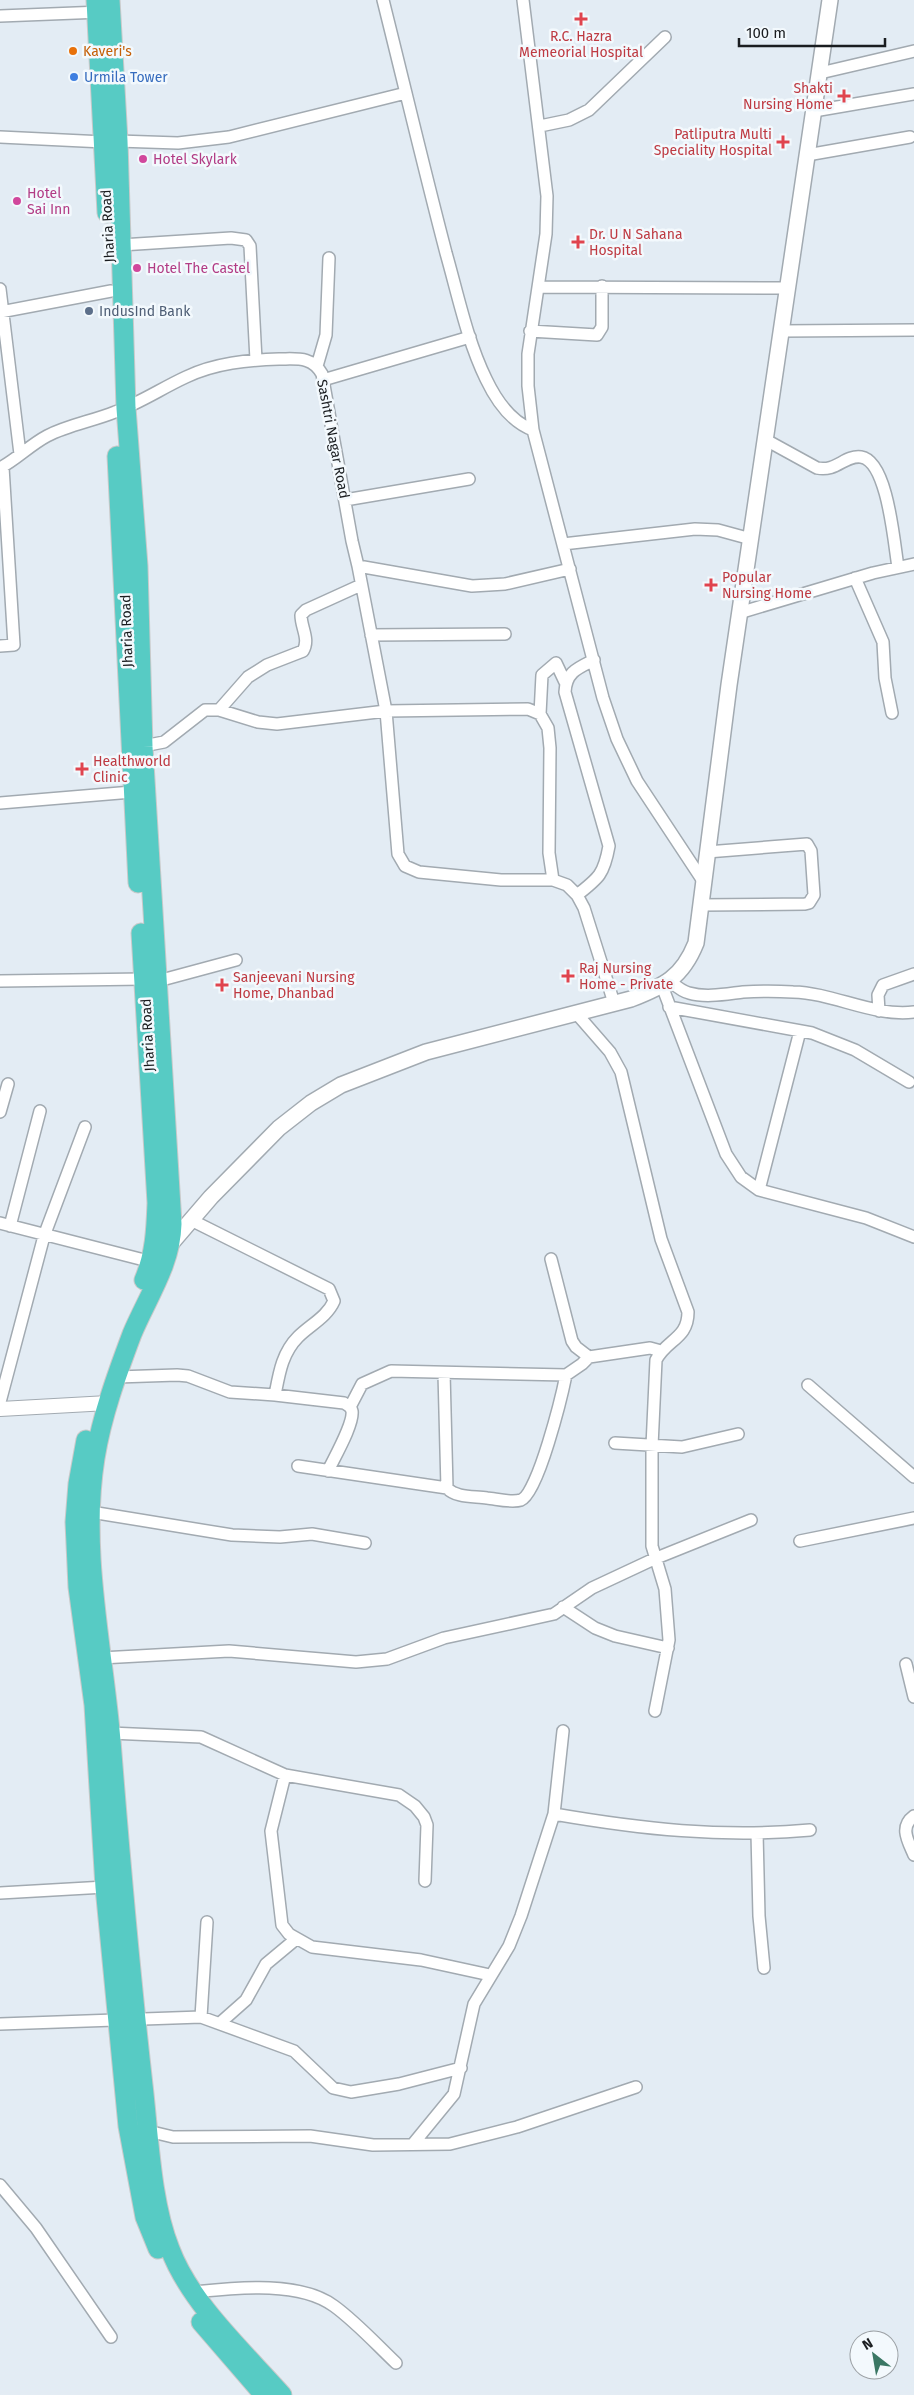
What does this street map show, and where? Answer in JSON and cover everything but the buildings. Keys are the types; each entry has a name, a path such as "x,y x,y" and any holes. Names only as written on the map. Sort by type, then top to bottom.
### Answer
{"highway":[{"name":"Jharia Road","path":"101,1403 123,1325 152,1262 156,1225 151,980 137,746 126,603 121,410 121,245 111,141 103,6"},
{"name":"Jharia Road","path":"111,141 111,291 121,410"},
{"name":"Jharia Road","path":"137,746 132,792 168,1129 172,1243"},
{"path":"99,1669 78,1587 75,1522 83,1453 101,1403 117,1377 133,1332 172,1243"},
{"path":"101,1403 91,1512 92,1565 101,1704 105,1887 126,2020 148,2131 162,2228 180,2272 193,2292 282,2395"},
{"path":"101,1704 110,1733 126,2020 128,2126 145,2217 170,2277 182,2297 264,2395"}],"main road":[{"path":"152,1262 279,1128 311,1103 341,1085 426,1052 614,1003 666,983 684,968 690,957 696,942 739,613 830,0"}],"street":[{"path":"383,0 435,210 470,337 486,380 504,407 522,426 533,430"},
{"path":"523,0 540,126 547,196 546,234 530,331 528,386 533,430 603,698 617,739 637,781 703,881"},
{"path":"0,16 103,6"},
{"path":"540,126 569,120 589,110 608,94 665,36"},
{"path":"820,72 914,51"},
{"path":"0,137 178,143 229,137 406,93"},
{"path":"814,111 914,94"},
{"path":"807,155 910,137"},
{"path":"121,245 241,238 246,240 250,246 256,360"},
{"path":"317,366 326,336 329,258"},
{"path":"530,331 597,335 602,327 602,286"},
{"path":"538,287 788,288"},
{"path":"0,289 20,454"},
{"path":"2,313 111,291"},
{"path":"782,331 914,330"},
{"path":"323,380 470,337"},
{"name":"Sashtri Nagar Road","path":"2,467 48,435 121,410 196,373 211,368 256,360 302,359 311,361 317,366 323,380 352,541 386,711 398,854 404,866 419,872 501,880 553,880"},
{"path":"766,440 817,468 826,470 853,458 862,457 872,462 879,472 884,490 898,568"},
{"path":"0,646 14,645 2,467"},
{"path":"345,500 469,480"},
{"path":"563,544 695,529 718,530 751,539"},
{"path":"739,613 855,578 914,564"},
{"path":"358,566 472,586 505,584 570,569"},
{"path":"855,578 883,642 885,678 892,714"},
{"path":"219,710 248,677 267,665 303,651 306,646 306,639 301,615 306,610 361,585"},
{"path":"370,635 505,634"},
{"path":"565,682 571,672 594,660"},
{"path":"577,895 594,882 605,868 609,846 604,822 565,692 565,682 556,664 542,675 540,714 548,728 550,748 548,826 553,880 567,885 577,895 584,908 614,1003"},
{"path":"137,746 164,742 205,710 219,710 258,722 277,724 386,711 528,709 540,714"},
{"path":"0,803 132,792"},
{"path":"700,905 805,904 809,903 814,895 811,851 808,844 707,852"},
{"path":"0,981 151,980 236,960"},
{"path":"879,1011 878,995 883,985 914,974"},
{"path":"666,983 669,1007 694,1067 726,1154 741,1176 759,1190 866,1218 914,1237"},
{"path":"666,983 690,994 796,992 842,1000 879,1011 902,1014 914,1012"},
{"path":"669,1007 800,1031 842,1044 909,1082"},
{"path":"576,1013 610,1052 621,1072 661,1239 688,1312 688,1323 684,1331 661,1351 656,1360 652,1446 652,1546 654,1559 665,1590 668,1648 655,1712"},
{"path":"759,1190 800,1031"},
{"path":"0,1112 8,1084"},
{"path":"40,1112 5,1224 44,1236 152,1262"},
{"path":"0,1402 44,1236 85,1127"},
{"path":"191,1220 329,1289 334,1301 330,1310 297,1338 288,1350 282,1362 275,1395"},
{"path":"551,1259 572,1341 576,1347 589,1357"},
{"path":"350,1407 362,1384 381,1373 391,1370 566,1375 589,1357 650,1348 661,1351"},
{"path":"444,1373 447,1488 451,1493 512,1501 525,1498 533,1488 558,1412 566,1375"},
{"path":"117,1377 188,1376 230,1392 344,1403 350,1407 352,1412 350,1422 328,1471"},
{"path":"808,1385 914,1478"},
{"path":"0,1409 101,1403"},
{"path":"615,1443 682,1447 738,1434"},
{"path":"298,1466 447,1488"},
{"path":"91,1512 232,1535 280,1537 312,1534 365,1543"},
{"path":"800,1541 914,1518"},
{"path":"99,1669 228,1651 356,1662 387,1659 444,1638 554,1614 592,1588 654,1559 751,1520"},
{"path":"563,1607 595,1628 615,1636 668,1648"},
{"path":"906,1664 914,1697"},
{"path":"413,2144 454,2094 461,2068 466,2030 474,2004 509,1946 554,1814 563,1731"},
{"path":"110,1733 201,1737 285,1775 406,1798 424,1817 427,1825 425,1881"},
{"path":"285,1775 271,1831 272,1850 282,1925 296,1939 312,1947 421,1960 490,1975"},
{"path":"554,1814 682,1832 757,1833 810,1830"},
{"path":"914,1816 906,1823 905,1833 914,1855"},
{"path":"757,1833 759,1916 764,1968"},
{"path":"0,1893 105,1887"},
{"path":"202,2018 207,1922"},
{"path":"220,2023 246,2000 266,1964 296,1939"},
{"path":"0,2024 202,2018 220,2023 294,2052 326,2082 340,2091 351,2092 399,2084 461,2068"},
{"path":"148,2131 173,2137 310,2136 373,2145 450,2144 517,2128 636,2087"},
{"path":"0,2185 36,2228 111,2336"},
{"path":"193,2292 265,2288 293,2291 317,2297 332,2305 396,2363"}],"place":[{"name":"R.C. Hazra Memeorial Hospital","path":"581,19"},
{"name":"Kaveri's","path":"73,51"},
{"name":"Urmila Tower","path":"74,77"},
{"name":"Shakti Nursing Home","path":"844,96"},
{"name":"Patliputra Multi Speciality Hospital","path":"783,142"},
{"name":"Hotel Skylark","path":"143,159"},
{"name":"Hotel Sai Inn","path":"17,201"},
{"name":"Dr. U N Sahana Hospital","path":"578,242"},
{"name":"Hotel The Castel","path":"137,268"},
{"name":"IndusInd Bank","path":"89,311"},
{"name":"Popular Nursing Home","path":"711,585"},
{"name":"Healthworld Clinic","path":"82,769"},
{"name":"Raj Nursing Home - Private","path":"568,976"},
{"name":"Sanjeevani Nursing Home, Dhanbad","path":"222,985"}]}
